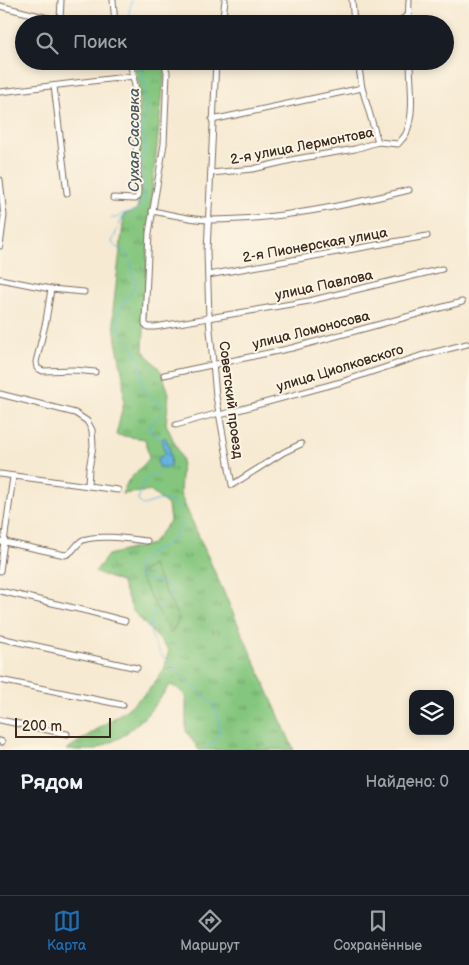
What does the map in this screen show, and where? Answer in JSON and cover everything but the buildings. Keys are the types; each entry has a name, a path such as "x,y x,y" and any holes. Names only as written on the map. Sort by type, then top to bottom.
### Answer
{"street":[{"path":"60,15 61,0"},
{"path":"113,0 114,15"},
{"path":"224,15 226,0"},
{"path":"352,0 353,15"},
{"path":"407,15 409,0"},
{"path":"0,6 39,15"},
{"path":"113,198 134,199 138,197 136,91 132,70"},
{"path":"166,70 165,124 158,185 152,211 148,245 145,324 148,327 155,327 209,319"},
{"name":"Советский проезд","path":"215,70 207,220 209,319 219,414 232,485 284,452 301,444"},
{"path":"359,70 362,88 378,142"},
{"name":"2-я улица Лермонтова","path":"211,173 254,169 378,142 398,144 407,133 410,122 410,70"},
{"path":"0,92 134,76"},
{"path":"54,86 67,193"},
{"path":"212,120 362,88"},
{"path":"0,180 4,216 0,246"},
{"path":"152,211 207,220 283,215 363,201 409,190"},
{"name":"2-я Пионерская улица","path":"208,275 427,236"},
{"name":"улица Павлова","path":"209,319 309,301 442,269"},
{"path":"0,279 51,289 84,292"},
{"path":"51,289 46,321 36,362 37,368 43,372 74,370 95,372"},
{"name":"улица Ломоносова","path":"164,375 292,348 462,302"},
{"name":"улица Циолковского","path":"176,425 341,382 420,356 468,344"},
{"path":"0,394 75,413 87,421 92,430 93,446 88,485"},
{"path":"0,474 118,490"},
{"path":"0,571 2,542 13,477"},
{"path":"2,542 65,555 71,553 79,543 87,539 103,538 147,541"},
{"path":"0,592 124,621"},
{"path":"0,638 137,668"},
{"path":"0,680 123,705"},
{"path":"0,720 67,734"}],"green space":[{"path":"135,70 165,70 149,222 143,350 161,371 169,393 166,424 182,459 180,494 294,750 199,750 186,731 186,697 177,688 170,685 146,716 123,736 95,750 66,750 126,710 148,691 164,670 169,650 133,611 121,582 95,572 108,555 152,544 170,521 168,505 150,491 122,494 128,481 149,459 145,439 116,435 124,402 123,376 116,341 113,311 124,215 137,209 140,188 139,84"},
{"path":"152,565 179,619 171,634 138,574"}],"water":[{"path":"165,437 171,459 170,466 164,469 160,468 157,462 165,453 161,440"}],"waterway":[{"name":"Сухая Сасовка","path":"129,15 132,0"},
{"name":"Сухая Сасовка","path":"111,218 117,218 122,214 137,210 145,198 143,193 142,161 145,144 142,130 145,112 145,84 141,70"},
{"name":"Сухая Сасовка","path":"124,214 112,242 127,256 136,285 121,306 118,315 119,328 134,349 141,367 143,388 161,407 160,416 150,425 149,432 162,438"},
{"name":"Сухая Сасовка","path":"160,468 157,474 145,481 138,501 143,505 160,500 172,502 180,513 179,528 171,541 146,556 136,570 140,577 167,585 172,591 169,600 153,613 149,628 161,655 215,706 220,726 218,736 205,750"}]}
